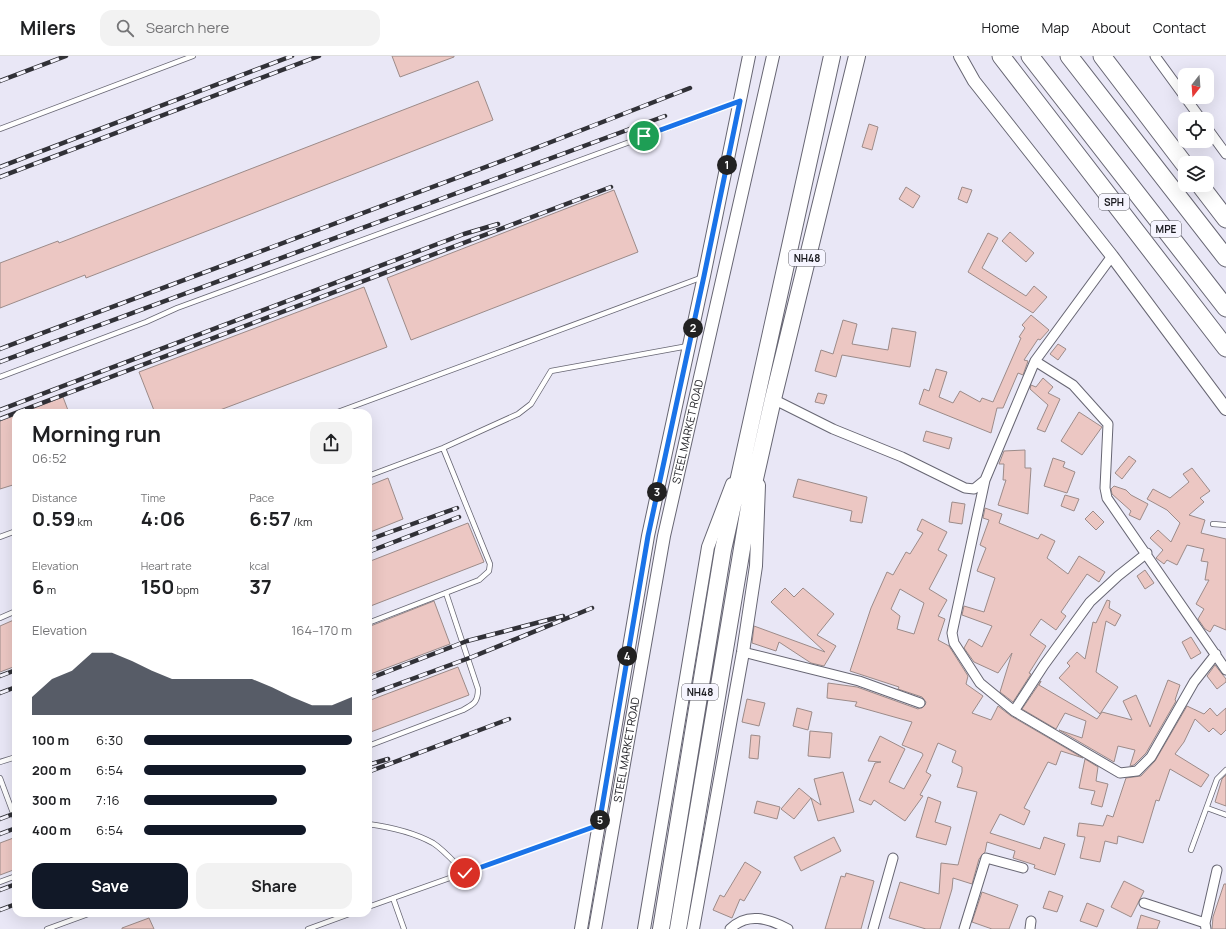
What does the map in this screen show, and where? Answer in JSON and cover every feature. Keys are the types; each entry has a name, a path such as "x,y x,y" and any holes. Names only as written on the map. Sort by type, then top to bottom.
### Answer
{"highway":[{"name":"NH48","path":"678,929 750,501 752,458 832,56"},
{"name":"NH48","path":"661,929 723,550 752,458 773,399 857,56"},
{"name":"SPH","path":"1001,56 1226,348"},
{"name":"MPE","path":"1030,56 1226,308"},
{"name":"MPE","path":"1069,56 1226,258"},
{"path":"1102,56 1178,156"},
{"path":"1206,192 1226,218"}],"street":[{"name":"STEEL MARKET ROAD","path":"581,929 648,536 704,276 749,56"},
{"name":"STEEL MARKET ROAD","path":"595,929 664,536 773,56"},
{"path":"960,56 974,81 1112,256 1226,409"},
{"path":"1155,56 1196,112"},
{"path":"1214,138 1226,154"},
{"path":"1112,256 1035,361 985,480 952,633 954,643 980,683 1014,711 1120,773 1137,771 1151,756 1194,682 1216,654"},
{"path":"1035,361 1073,385 1108,424 1105,488 1107,498 1226,670"},
{"path":"773,399 833,429 902,457 965,488 974,489 985,480"},
{"path":"693,929 743,652 756,566 752,458"},
{"path":"644,929 708,547 752,458"},
{"path":"1014,711 1044,665 1090,602 1146,553"},
{"path":"743,652 859,681 920,702"},
{"path":"873,929 893,858"},
{"path":"964,929 986,858 1023,868"},
{"path":"1144,903 1206,926 1217,870"},
{"path":"730,929 743,919 758,918 776,922 788,929"}],"lane":[{"path":"0,129 193,56"},
{"path":"0,377 146,322 176,308 740,101"},
{"path":"346,409 704,276"},
{"path":"372,475 443,448 518,414 531,404 551,371 689,346"},
{"path":"372,621 446,593 485,576 489,571 490,564 443,448"},
{"path":"1213,524 1226,525"},
{"path":"0,537 12,532"},
{"path":"372,744 463,710 475,703 478,697 478,689 446,593"},
{"path":"0,618 12,613"},
{"path":"0,762 12,758"},
{"path":"1191,850 1218,779 1226,770"},
{"path":"0,778 12,810"},
{"path":"1207,808 1226,814"},
{"path":"372,906 614,820"},
{"path":"372,824 386,826 411,833 434,844 465,873"},
{"path":"0,882 12,878"},
{"path":"393,898 404,929"},
{"path":"47,929 80,917"},
{"path":"308,929 341,917"}],"building":[{"path":"392,56 454,56 454,57 400,77"},
{"path":"478,81 493,120 86,278 85,275 0,308 0,263 58,241 59,243"},
{"path":"869,124 878,127 872,150 862,147"},
{"path":"906,187 920,196 913,208 899,199"},
{"path":"962,187 972,190 967,203 958,199"},
{"path":"614,190 638,252 411,340 387,278"},
{"path":"1010,232 1034,253 1026,262 1002,241"},
{"path":"988,233 998,238 982,268 1026,296 1034,286 1047,297 1033,313 968,272"},
{"path":"364,287 387,347 223,409 153,409 139,372"},
{"path":"1031,315 1049,330 1040,340 1038,339 1024,360 1028,361 1023,375 1018,373 1003,408 997,408 991,433 919,404 924,389 929,391 936,369 947,372 939,397 953,403 960,391 980,402 982,398 993,402 1021,338 1019,337 1025,328 1022,325"},
{"path":"843,320 857,324 852,344 888,350 892,328 916,332 910,367 842,355 836,377 815,371 821,350 833,354"},
{"path":"1058,344 1066,349 1058,360 1050,354"},
{"path":"1043,378 1053,387 1048,393 1060,399 1045,432 1037,429 1048,405 1030,389 1031,385 1036,387"},
{"path":"818,393 827,395 824,404 815,402"},
{"path":"63,397 68,409 32,409"},
{"path":"1079,412 1102,427 1082,455 1061,441"},
{"path":"12,416 12,485 0,489 0,421"},
{"path":"926,431 952,438 949,449 923,441"},
{"path":"1025,450 1025,468 1031,468 1028,514 998,505 1006,480 1003,480 1004,464 999,464 1004,451"},
{"path":"1129,456 1136,461 1122,479 1115,473"},
{"path":"1053,458 1065,462 1063,467 1075,472 1067,493 1044,486"},
{"path":"1192,468 1210,491 1200,498 1204,502 1189,515 1205,520 1201,533 1226,539 1226,630 1214,625 1210,632 1205,629 1198,619 1204,609 1196,604 1209,580 1205,580 1208,562 1201,561 1204,549 1187,545 1177,565 1167,560 1164,564 1156,558 1163,550 1150,538 1158,530 1171,542 1180,523 1167,510 1147,499 1153,489 1170,498 1189,482 1183,474"},
{"path":"388,478 403,519 372,531 372,484"},
{"path":"798,479 867,497 862,523 850,521 852,511 793,497"},
{"path":"1114,486 1126,490 1131,495 1148,504 1140,520 1129,515 1131,511 1112,494 1111,489"},
{"path":"1065,495 1079,499 1074,511 1061,506"},
{"path":"952,502 965,504 962,524 949,522"},
{"path":"985,508 1002,514 999,523 1038,539 1041,534 1055,541 1047,558 1068,574 1079,556 1105,572 1099,582 1087,574 1061,612 1066,616 1056,630 1041,619 1030,635 1046,646 1029,673 1031,674 1013,702 1000,692 1012,653 998,673 974,662 964,648 969,639 982,647 992,626 962,615 964,606 984,612 995,578 977,571 986,548 980,545 989,520 983,518"},
{"path":"1093,511 1104,522 1096,530 1085,519"},
{"path":"922,519 947,532 938,550 947,555 929,589 947,600 938,616 945,619 938,640 949,646 968,676 966,684 983,696 972,713 991,720 998,706 1011,716 1083,758 1061,751 1056,765 1048,762 1024,808 1030,811 1024,825 1000,814 990,833 1040,849 1044,837 1065,844 1055,875 1034,868 1035,865 1013,858 1015,851 987,842 985,852 979,859 972,884 953,878 952,889 940,929 926,929 889,918 900,882 939,894 941,863 958,865 977,792 957,787 962,772 962,767 952,762 956,751 938,743 926,772 931,775 920,795 923,796 905,821 874,800 871,805 859,800 875,763 881,762 868,761 880,736 905,749 889,782 904,789 923,755 922,753 902,745 912,722 855,706 857,702 827,698 828,683 857,687 918,709 925,705 926,702 922,697 898,689 899,687 850,671 871,608 887,572 893,575 906,552 910,554 923,533 917,530","holes":["900,589 924,603 914,634 897,629 900,616 891,609"]},
{"path":"468,523 484,562 372,605 372,560"},
{"path":"1145,570 1154,583 1145,589 1137,576"},
{"path":"785,588 794,597 803,588 834,614 817,635 836,646 824,666 811,663 779,642 776,651 752,643 754,626 825,652 771,602"},
{"path":"1107,600 1110,601 1109,608 1121,615 1115,626 1106,621 1096,672 1118,687 1100,714 1059,678 1070,666 1067,663 1077,652 1085,659 1093,622 1096,623"},
{"path":"434,601 450,644 372,673 372,625"},
{"path":"12,621 12,668 0,672 0,626"},
{"path":"1191,637 1201,653 1191,659 1182,642"},
{"path":"1215,665 1226,679 1226,682 1217,689 1207,676"},
{"path":"458,667 469,695 372,731 372,699"},
{"path":"1168,680 1180,685 1175,700 1176,701 1146,753 1134,765 1130,766 1135,750 1118,746 1114,762 1059,730 1082,738 1086,721 1065,713 1056,729 1022,709 1041,681 1039,685 1097,719 1102,712 1132,720 1123,701 1136,695 1150,727"},
{"path":"747,699 765,703 759,726 742,722"},
{"path":"1187,706 1204,714 1210,708 1217,716 1226,708 1226,730 1221,735 1213,728 1209,732 1195,719 1184,742 1175,754 1209,775 1201,787 1170,769 1159,801 1156,800 1143,843 1118,836 1117,844 1105,841 1100,862 1080,858 1085,837 1077,836 1079,823 1103,826 1107,815 1113,817 1126,778 1141,776 1155,761"},
{"path":"797,708 812,712 808,730 793,726"},
{"path":"810,731 832,733 830,758 808,756"},
{"path":"751,735 760,736 758,759 749,758"},
{"path":"1085,759 1098,767 1096,781 1108,784 1102,807 1091,804 1095,791 1079,788"},
{"path":"843,772 854,812 818,821 811,798 821,805 814,779"},
{"path":"1226,775 1226,806 1215,802 1222,779"},
{"path":"799,788 811,798 794,819 781,809"},
{"path":"928,797 941,802 935,822 951,827 946,845 916,837"},
{"path":"757,801 780,807 777,819 754,813"},
{"path":"834,837 841,851 801,871 794,857"},
{"path":"12,838 12,870 0,875 0,843"},
{"path":"745,862 761,872 744,901 740,899 732,918 713,910 720,895 724,897"},
{"path":"846,873 874,881 861,929 825,929 841,876 845,877"},
{"path":"1124,881 1144,891 1131,917 1111,907"},
{"path":"1224,884 1226,884 1226,929 1212,929 1213,917"},
{"path":"1049,891 1063,896 1057,912 1043,908"},
{"path":"982,892 1018,905 1009,929 992,929 972,922"},
{"path":"1087,903 1104,910 1097,927 1080,921"},
{"path":"1141,915 1160,921 1157,929 1137,929"},
{"path":"149,918 154,929 122,929 122,928"}],"railway":[{"path":"0,81 66,56"},
{"path":"0,167 292,56"},
{"path":"0,177 319,56"},
{"path":"0,349 515,156 690,88"},
{"path":"0,362 665,116"},
{"path":"26,409 611,187"},
{"path":"0,410 464,234 498,224"},
{"path":"0,419 12,414"},
{"path":"372,539 457,508"},
{"path":"372,550 459,517"},
{"path":"372,694 472,657 592,608"},
{"path":"372,677 467,641 563,616"},
{"path":"0,676 12,672"},
{"path":"0,693 12,688"},
{"path":"372,770 509,719"},
{"path":"372,764 388,759"},
{"path":"0,819 12,814"},
{"path":"0,834 12,830"},
{"path":"0,890 12,886"},
{"path":"0,910 12,906"}],"route":[{"path":"465,873 599,825 648,536 740,101 644,136"}]}
